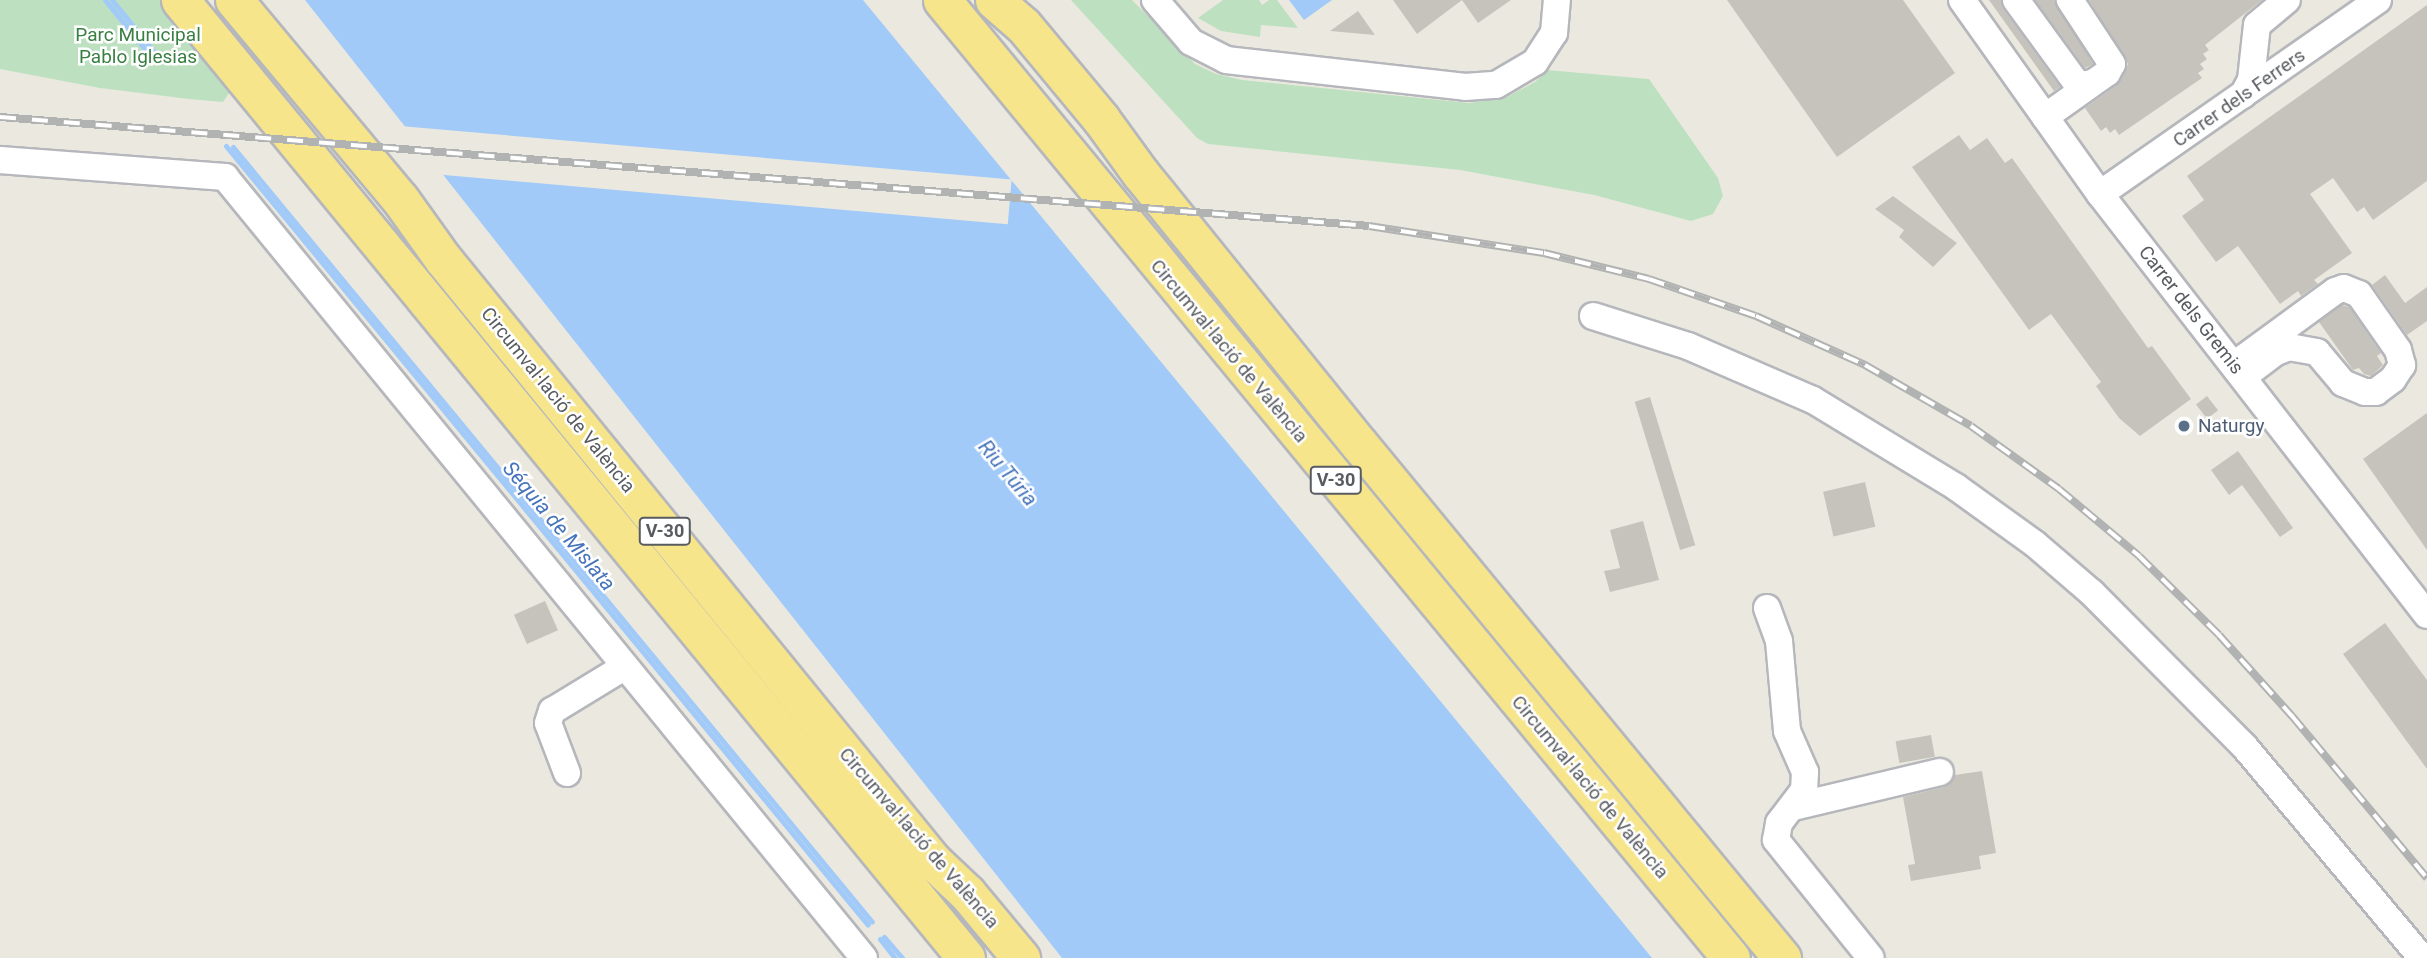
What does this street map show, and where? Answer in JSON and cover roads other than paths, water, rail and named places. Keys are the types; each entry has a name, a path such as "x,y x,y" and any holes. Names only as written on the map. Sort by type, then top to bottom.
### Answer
{"highway":[{"name":"Circumval·lació de València","path":"180,0 966,958"},
{"name":"Circumval·lació de València","path":"234,0 400,198 443,259 933,861 967,893 1021,958"},
{"name":"Circumval·lació de València","path":"942,0 1731,958"},
{"name":"Circumval·lació de València","path":"994,0 1017,13 1359,444 1782,958"},
{"path":"933,861 957,905 999,958"}],"street":[{"path":"1156,0 1191,42 1226,60 1465,86 1496,85 1535,62 1554,33 1557,0"},
{"name":"Carrer dels Gremis","path":"1962,0 2100,194 2427,615"},
{"path":"2016,0 2075,82 2082,85 2092,83"},
{"path":"2045,117 2107,73 2112,64 2070,0"},
{"path":"2243,95 2251,80 2257,25 2262,18 2287,0"},
{"name":"Carrer dels Ferrers","path":"2100,194 2378,0"},
{"path":"0,160 225,177 864,958"},
{"path":"2344,288 2358,294 2398,351 2402,365 2393,379 2376,392 2365,392 2343,383 2317,352 2289,347 2238,371 2334,292 2344,288"},
{"path":"1593,316 1688,346 1813,400 1956,487 2035,544 2092,593 2235,737 2422,958"},
{"path":"1767,608 1779,641 1787,731 1805,772 1804,790 1779,823 1776,839 1871,958"},
{"path":"567,773 548,723 552,712 624,667"},
{"path":"1793,807 1940,772"}],"water":[{"name":"Riu Túria","path":"305,0 863,0 1652,958 1062,958"},
{"path":"1289,0 1332,0 1304,20"}],"waterway":[{"name":"Séquia de Mislata","path":"105,0 153,59"},
{"path":"112,0 158,57"},
{"name":"Séquia de Mislata","path":"226,146 868,925"},
{"path":"233,147 872,922"},
{"path":"884,937 902,958"},
{"name":"Séquia de Mislata","path":"880,939 895,958"}],"railway":[{"path":"0,117 1369,226 1544,253 1649,279 1756,316 1865,365 1971,426 2059,489 2139,556 2219,635 2292,716 2427,878"}],"place":[{"name":"Naturgy","path":"2184,426"}],"park label":[{"name":"Parc Municipal Pablo Iglesias","path":"138,46"}]}
